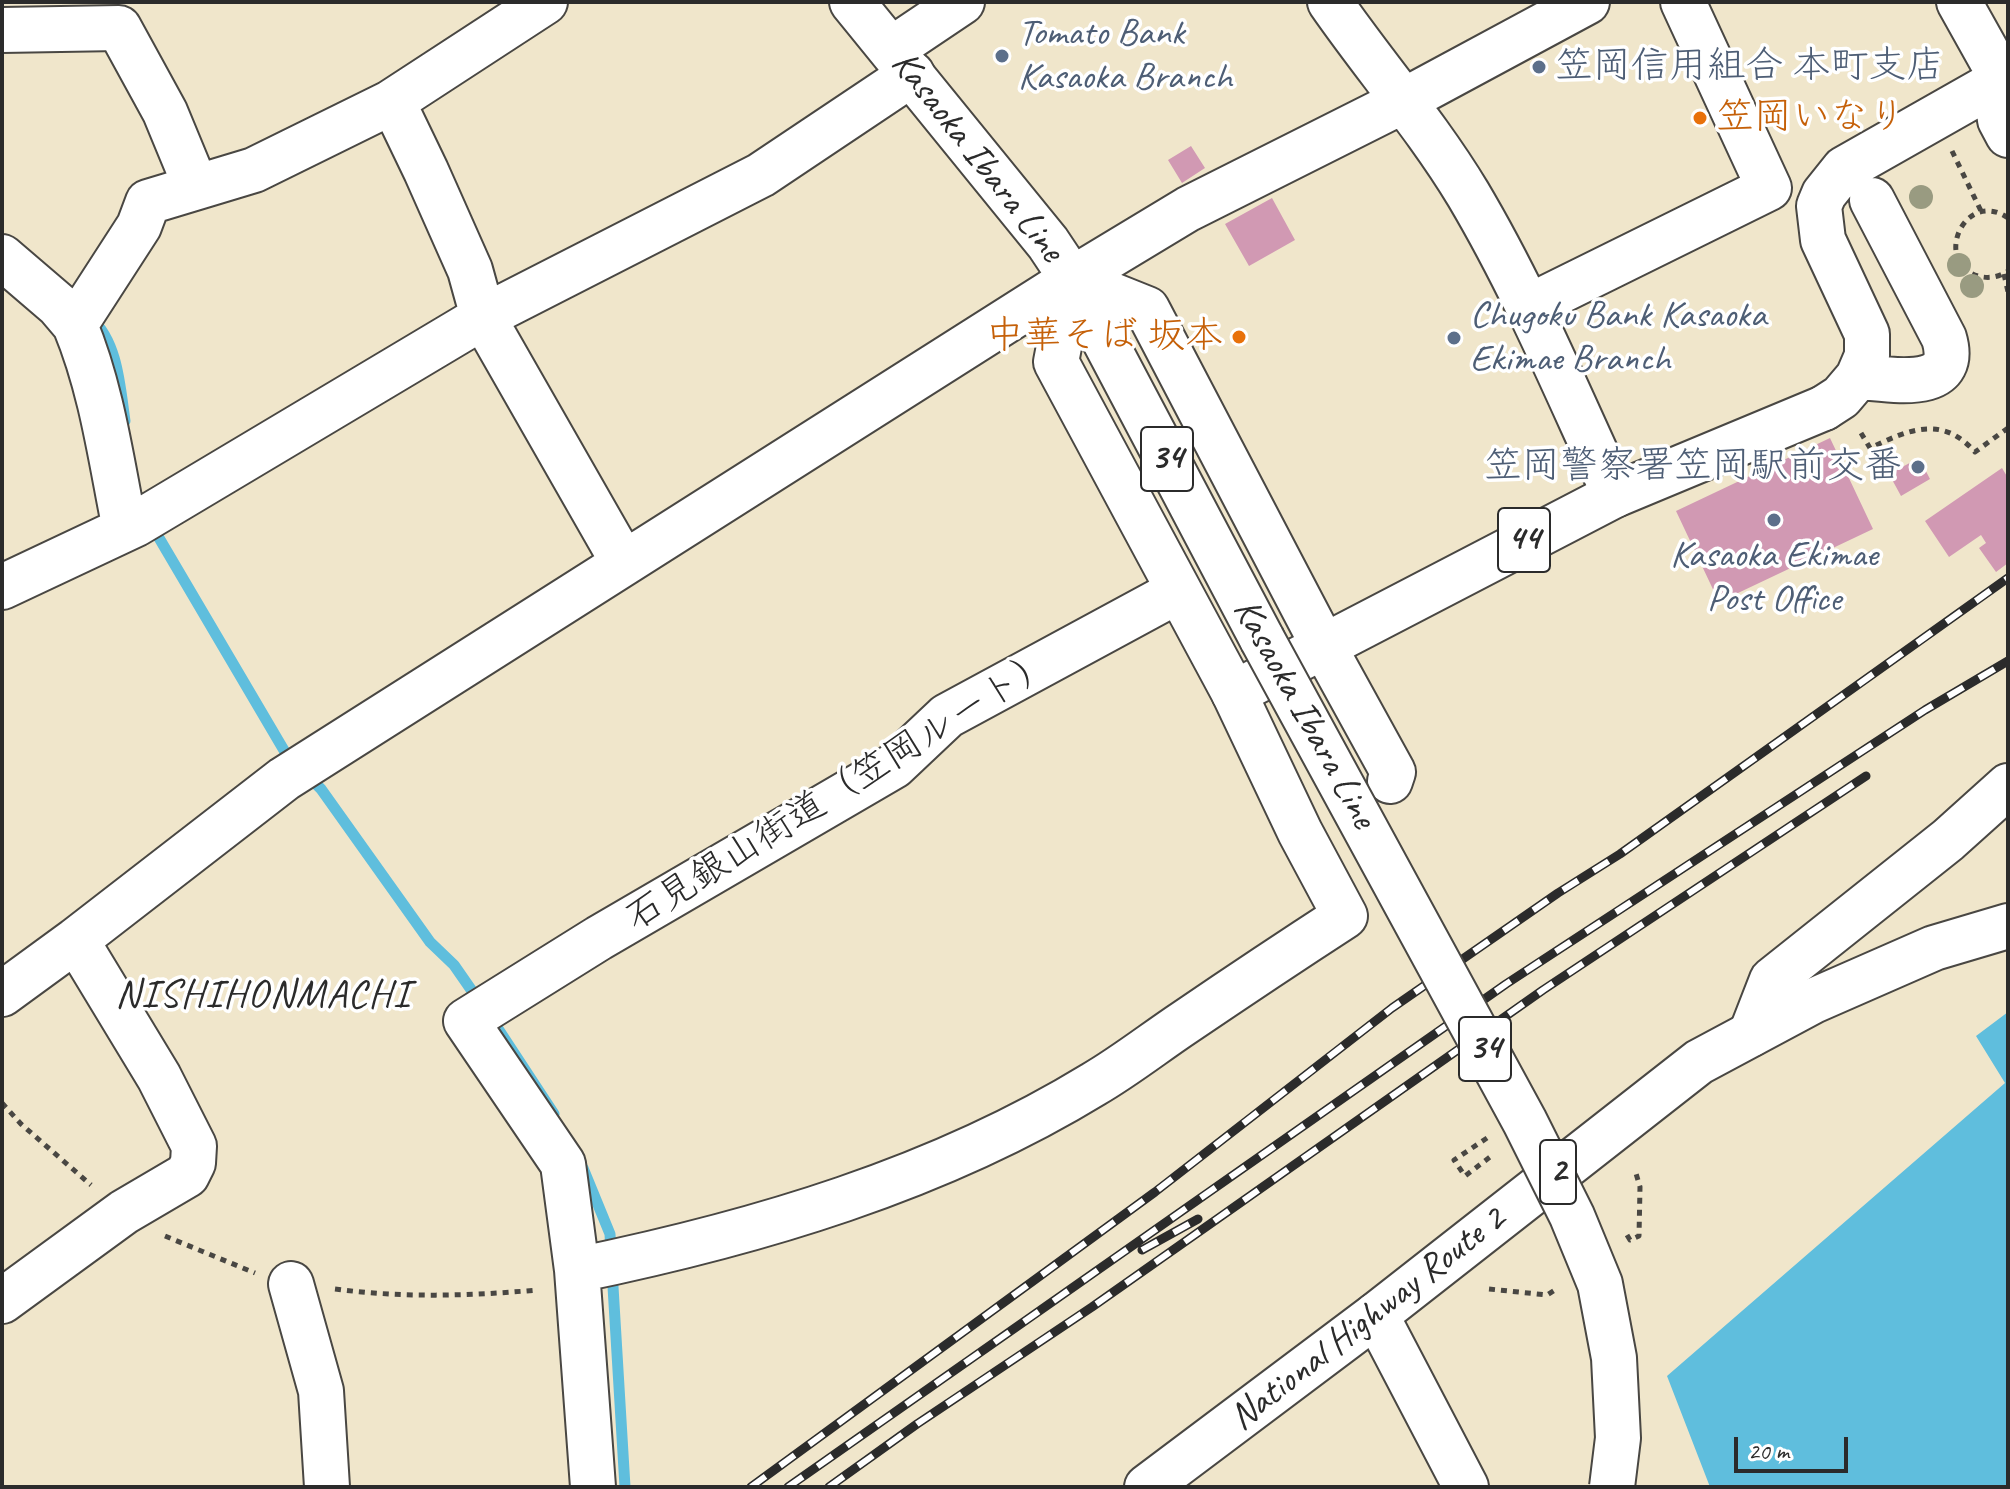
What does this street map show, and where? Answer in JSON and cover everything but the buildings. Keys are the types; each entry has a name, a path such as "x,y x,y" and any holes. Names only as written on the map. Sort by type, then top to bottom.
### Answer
{"main road":[{"path":"141,521 101,405 82,314 139,226 148,202 254,170 390,103 545,2"},
{"name":"Kasaoka Ibara Line","path":"852,2 1048,243 1072,279 1262,639 1525,1122 1600,1284 1614,1358 1618,1438 1612,1487"},
{"path":"2,587 141,521 483,317 761,175 902,62 962,2"},
{"path":"1330,2 1370,60 1405,100 1468,194 1528,307 1615,495"},
{"path":"2,994 302,768 1072,279 1188,209 1405,100 1587,2"},
{"path":"1683,2 1769,188 1819,206"},
{"path":"1959,2 2006,78 1998,103 2000,120 2008,135"},
{"path":"2,30 119,28 165,112 196,187"},
{"path":"1841,418 1841,397 1858,377 1867,356 1867,334 1823,240 1819,206 1824,194 1844,169 2006,78"},
{"path":"390,103 420,158 470,270 483,317 623,562"},
{"path":"1528,307 1769,188"},
{"path":"1858,377 1927,379 1939,373 1946,363 1944,338 1872,200"},
{"path":"2,257 58,305 82,314"},
{"path":"593,1487 580,1269 799,1214 915,1172 1005,1133 1094,1084 1345,916 1300,832 1234,693 1056,362 1072,279"},
{"path":"1072,279 1147,309 1393,772 1390,781"},
{"name":"44","path":"1234,693 1615,495 1841,418"},
{"name":"石見銀山街道（笠岡ルート）","path":"580,1269 563,1164 466,1021 599,938 894,766 947,716 1178,591"},
{"path":"1751,1034 1772,980 1948,840 2008,786"},
{"name":"National Highway Route 2","path":"1147,1487 1376,1315 1699,1062 1813,1001 1934,948 2008,926"},
{"path":"2,1301 124,1212 187,1175 193,1163 194,1146 159,1077 76,940"},
{"path":"291,1284 321,1391 327,1487"},
{"path":"1376,1315 1466,1487"}],"path":[{"path":"1952,150 1981,211"},
{"path":"2008,218 1992,211 1981,211 1963,224 1955,245 1957,256 1971,273 1993,278 2006,273 2008,292"},
{"path":"1841,418 1870,448 1916,429 1944,429 1963,440 1975,452 2008,428"},
{"path":"1494,1154 1465,1176 1454,1160 1496,1132"},
{"path":"1630,1240 1639,1236 1640,1187 1635,1170"},
{"path":"1489,1289 1547,1295 1555,1290"}],"water":[{"path":"2008,1012 2008,1487 1710,1487 1667,1376 2005,1083 1976,1036"}],"waterway":[{"path":"91,318 107,339 112,352 125,421"},
{"path":"152,526 293,761"},
{"path":"308,776 321,789 430,942 454,965 479,1001"},
{"path":"489,1015 554,1114"},
{"path":"583,1168 610,1234 611,1253"},
{"path":"612,1270 625,1487"}],"railway":[{"path":"751,1487 1155,1192 1392,1008 1620,854 2008,578"},
{"path":"788,1487 1506,984 1925,710 2008,661"},
{"path":"829,1487 1092,1307 1543,990 1866,776"},
{"path":"1142,1250 1198,1219"}],"place":[{"name":"Tomato Bank Kasaoka Branch","path":"1002,56"},
{"name":"笠岡信用組合 本町支店","path":"1539,67"},
{"name":"笠岡いなり","path":"1700,118"},
{"name":"中華そば 坂本","path":"1239,337"},
{"name":"Chugoku Bank Kasaoka Ekimae Branch","path":"1454,338"},
{"name":"笠岡警察署笠岡駅前交番","path":"1918,467"},
{"name":"Kasaoka Ekimae Post Office","path":"1774,520"}],"district":[{"name":"NISHIHONMACHI","path":"263,996"}]}
